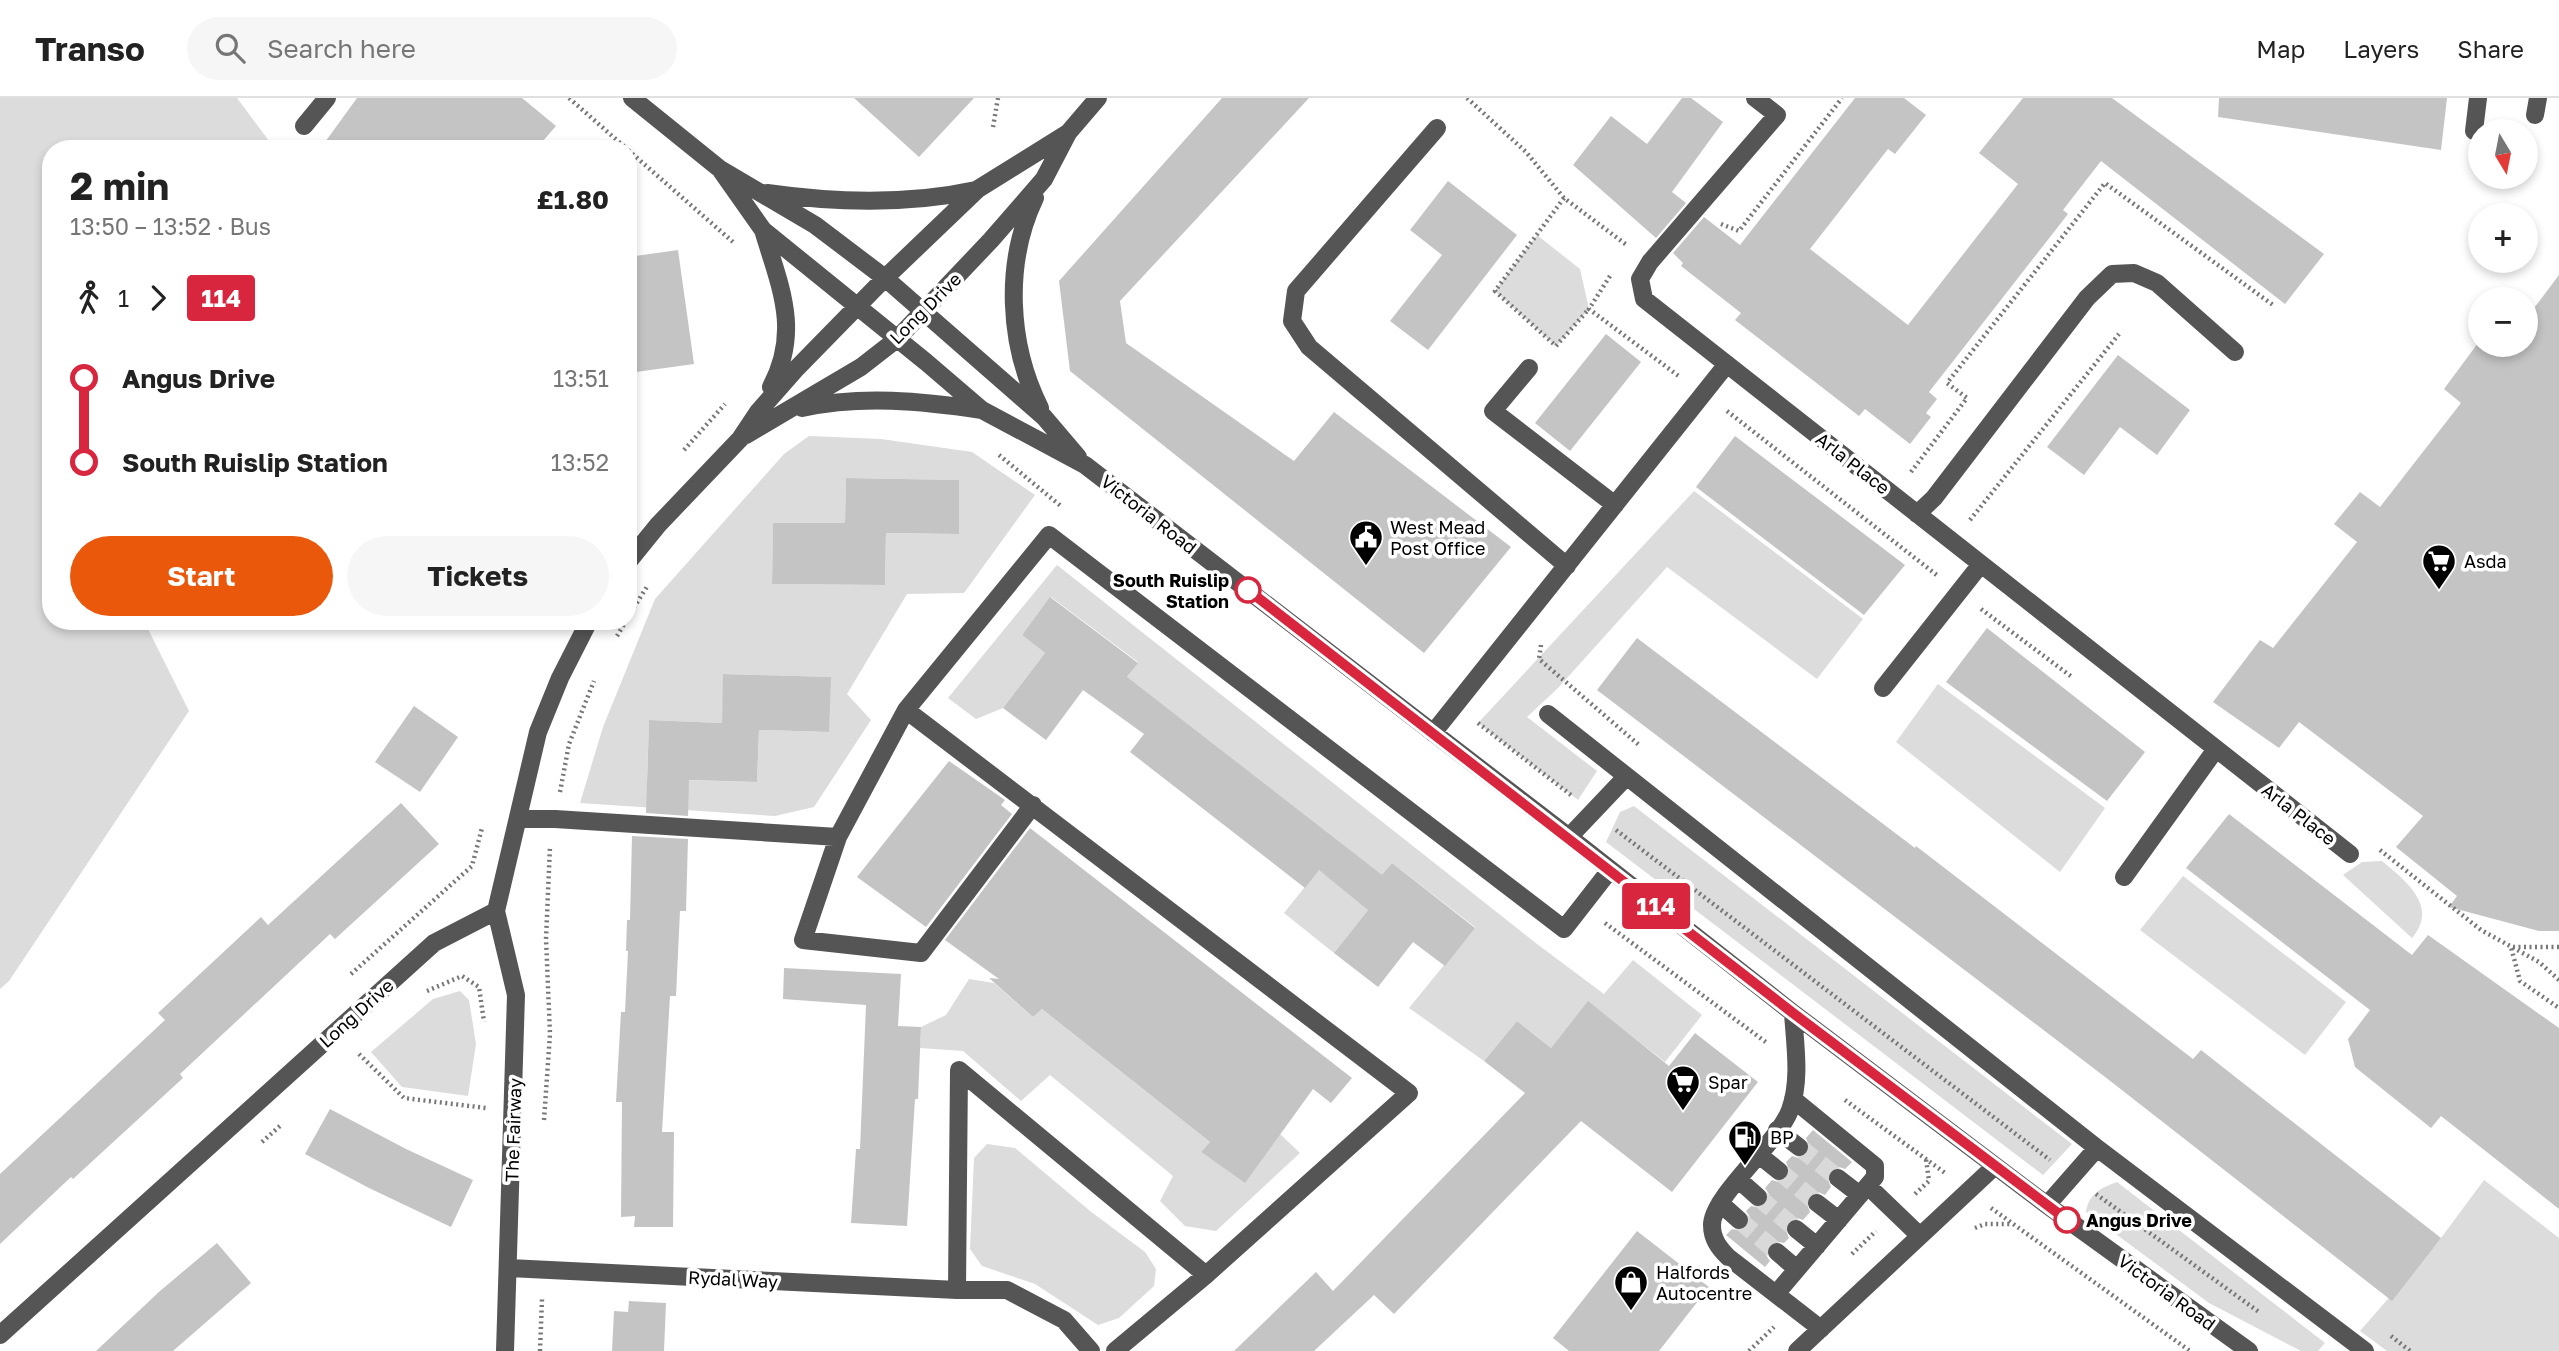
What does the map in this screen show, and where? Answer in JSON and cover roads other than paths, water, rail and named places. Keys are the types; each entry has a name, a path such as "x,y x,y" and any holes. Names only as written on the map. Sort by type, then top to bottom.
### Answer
{"street":[{"path":"304,126 327,98"},
{"name":"Victoria Road","path":"632,98 720,169 815,225 885,278 1044,417 1085,465"},
{"name":"Long Drive","path":"740,439 861,367 897,339 1044,179 1068,133 1098,98"},
{"name":"Arla Place","path":"1755,98 1777,115 1650,262 1640,279 1644,299 2350,854"},
{"path":"2475,119 2478,98"},
{"path":"1437,128 1296,291 1292,321 1309,347 1567,566"},
{"name":"Long Drive","path":"637,551 740,439 758,412 885,278 978,189 1068,133"},
{"name":"Victoria Road","path":"720,169 763,230 982,410 1085,465 1793,1013 2047,1205 2249,1351"},
{"path":"1044,179 1027,215 1016,255 1014,286 1020,354 1028,384 1044,417"},
{"path":"761,192 831,200 883,201 949,195 978,189"},
{"path":"758,412 783,365 786,338 784,303 763,230"},
{"path":"1917,514 1934,498 2087,298 2112,274 2134,274 2157,283 2235,352"},
{"path":"1433,733 1727,364"},
{"path":"1529,368 1493,411 1615,505"},
{"path":"784,412 852,400 939,403 982,410"},
{"path":"1033,805 921,953 803,940 838,838 906,710 1049,535 1564,929 1610,870"},
{"path":"1883,688 1981,564"},
{"path":"496,911 538,732 560,678 584,630"},
{"path":"906,710 1409,1093 1206,1275 1115,1351"},
{"path":"1548,715 2097,1148 2359,1346"},
{"path":"2124,877 2216,749"},
{"path":"1569,837 1625,778"},
{"path":"518,819 555,819 838,838"},
{"name":"Long Drive","path":"0,1335 434,943 496,911"},
{"name":"The Fairway","path":"496,911 516,995 505,1351"},
{"path":"1793,1013 1797,1065 1789,1113 1759,1156 1714,1211 1712,1226 1716,1244 1728,1257 1821,1329"},
{"path":"957,1290 959,1070 1206,1275"},
{"path":"1776,1294 1875,1177 1875,1166 1793,1099"},
{"path":"1777,1130 1799,1147"},
{"path":"2047,1205 2097,1148"},
{"path":"1759,1156 1779,1171"},
{"path":"1797,1351 1995,1166"},
{"path":"1838,1178 1864,1191 1919,1235"},
{"path":"1739,1181 1758,1196"},
{"path":"1720,1203 1739,1220"},
{"path":"1818,1203 1839,1220"},
{"path":"1796,1229 1817,1246"},
{"path":"1777,1252 1797,1269"},
{"name":"Rydal Way","path":"509,1268 957,1290 1007,1290 1064,1320 1091,1351"}],"tunnel":[{"path":"1799,1147 1838,1178"},
{"path":"1779,1171 1817,1203"},
{"path":"1758,1197 1796,1229"},
{"path":"1739,1220 1777,1252"}],"place":[{"name":"West Mead Post Office","path":"1366,567"},
{"name":"South Ruislip Station","path":"1248,590"},
{"name":"Asda","path":"2439,591"},
{"name":"Spar","path":"1683,1112"},
{"name":"BP","path":"1745,1167"},
{"name":"Angus Drive","path":"2067,1220"},
{"name":"Halfords Autocentre","path":"1631,1312"}]}
